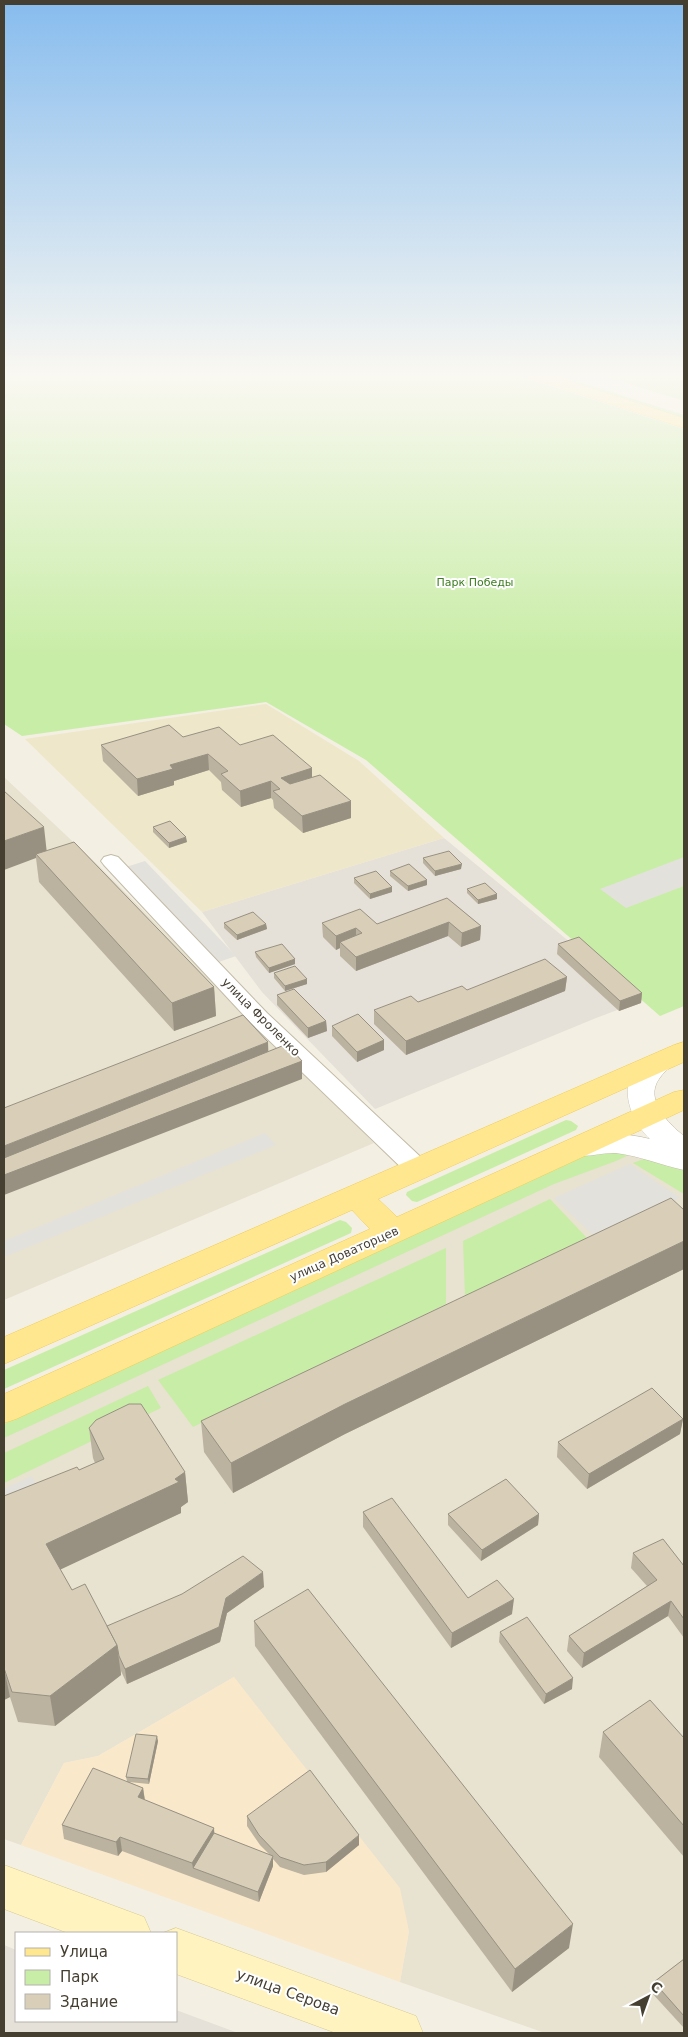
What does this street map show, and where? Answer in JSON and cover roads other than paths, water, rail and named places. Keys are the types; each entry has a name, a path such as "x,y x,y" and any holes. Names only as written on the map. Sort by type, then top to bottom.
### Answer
{"main road":[{"path":"4,1351 672,1056"},
{"name":"улица Доваторцев","path":"4,1409 581,1147 643,1105 681,1105"},
{"path":"356,1196 393,1232"},
{"path":"4,1887 125,1932"},
{"name":"улица Серова","path":"178,1952 399,2033"}],"street":[{"name":"улица Фроленко","path":"111,861 259,1018 342,1094 417,1168"},
{"path":"643,1105 645,1076 672,1056"},
{"path":"592,1092 616,1090 643,1105 665,1137 684,1150"},
{"path":"581,1147 614,1143 647,1148 684,1160"}],"park label":[{"name":"Парк Победы","path":"475,582"}]}
